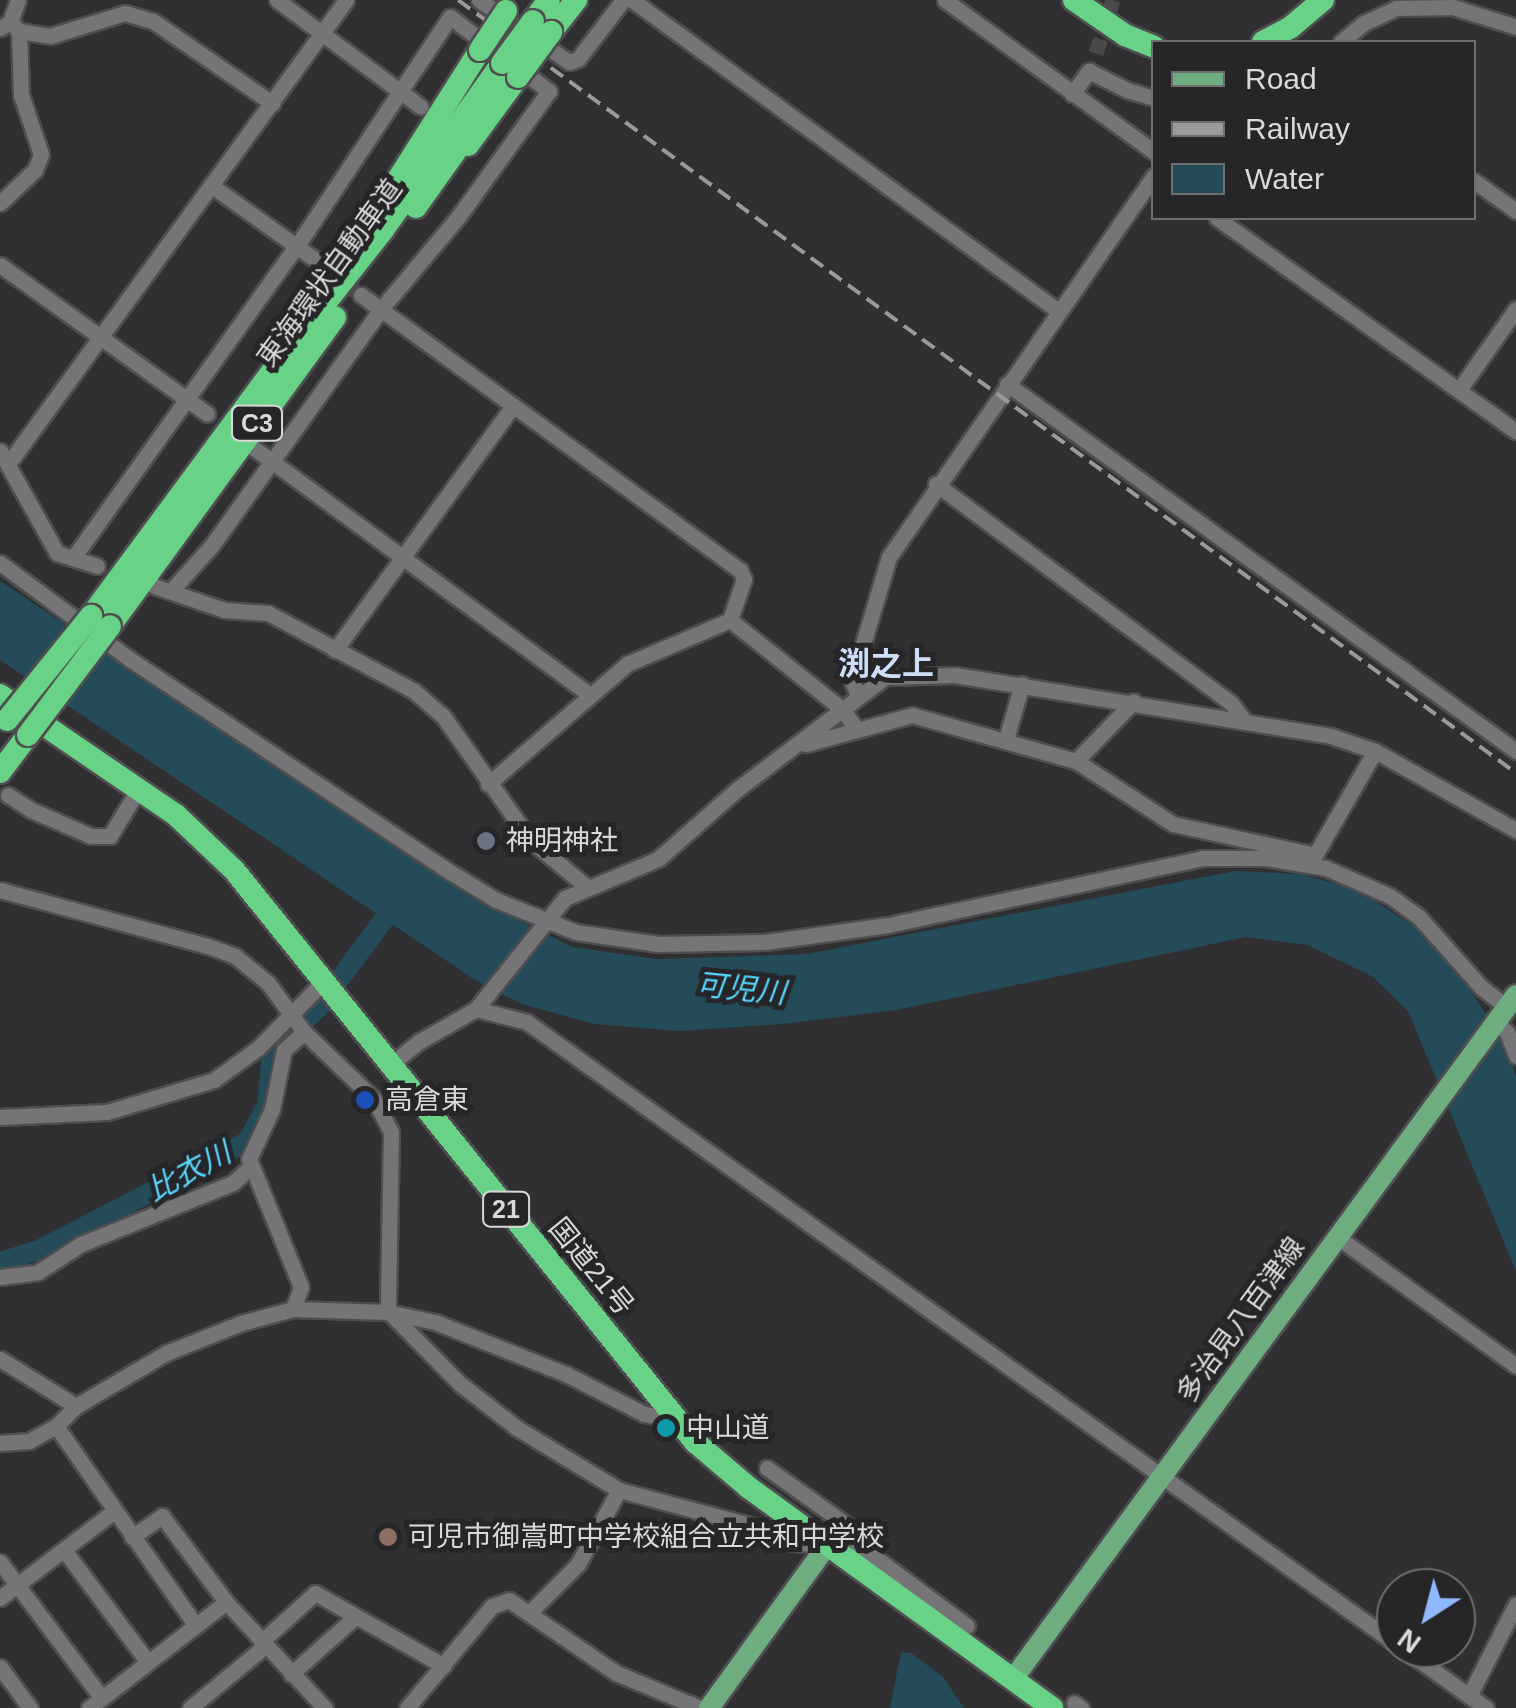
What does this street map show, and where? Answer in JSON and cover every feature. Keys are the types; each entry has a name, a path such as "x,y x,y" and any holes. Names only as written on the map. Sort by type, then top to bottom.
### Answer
{"highway":[{"name":"東海環状自動車道","path":"542,28 550,0"},
{"name":"東海環状自動車道","path":"4,725 100,621 406,222 564,0"},
{"path":"542,28 576,0"},
{"path":"1074,0 1126,35 1151,46"},
{"path":"1089,0 1126,35"},
{"path":"1267,40 1291,27 1323,0"},
{"path":"278,363 509,6"},
{"name":"東海環状自動車道","path":"4,783 28,735 100,621 278,363 511,71"},
{"name":"国道21号","path":"0,695 176,815 234,870 674,1420 748,1487 1014,1679 1069,1706"}],"main road":[{"name":"多治見八百津線","path":"1014,1679 1507,1008"},
{"path":"709,1708 828,1544"}],"street":[{"path":"0,204 35,170 41,154 22,95 10,27 18,0"},
{"path":"276,0 422,107"},
{"path":"97,566 57,553 4,457 101,337 346,0"},
{"path":"480,0 569,62 578,58 623,0"},
{"path":"632,0 1057,310"},
{"path":"945,0 1151,150"},
{"path":"1343,40 1364,23 1396,8 1453,7 1516,26"},
{"path":"10,27 50,36 126,13 152,21 272,102"},
{"path":"73,558 188,402 450,17 549,91 381,309 212,545 172,591"},
{"path":"1072,94 1089,71 1096,53"},
{"path":"1089,71 1151,97"},
{"path":"478,147 498,162"},
{"path":"858,696 852,681 882,572 936,484 1151,180"},
{"path":"1476,182 1516,210"},
{"path":"212,186 317,261"},
{"path":"1220,220 1516,430"},
{"path":"0,265 207,414"},
{"path":"361,295 740,570 744,579 730,620 627,664 488,784"},
{"path":"1459,390 1516,310"},
{"path":"1007,384 1516,751"},
{"path":"334,650 514,406"},
{"path":"251,446 588,694"},
{"path":"936,484 1230,703 1244,720"},
{"path":"0,563 130,660 442,868 496,900 548,917 576,932 658,944 765,942 888,925 1202,858 1266,858 1326,868 1390,896 1419,917 1481,987 1507,1008 1506,1032 1516,1056"},
{"path":"154,586 224,610 268,612 414,690 443,716 488,784 545,856 586,886"},
{"path":"730,620 842,709 856,730"},
{"path":"373,1098 420,1041 481,1004 566,898 586,886 658,859 735,791 885,676 901,673 1022,684 1331,736 1374,750 1516,830"},
{"path":"1006,739 1022,684"},
{"path":"1076,761 1134,701"},
{"path":"798,746 912,715 1076,761 1173,824 1315,855 1374,750"},
{"path":"4,783 32,810 92,836 110,836 139,788"},
{"path":"0,890 161,931 236,956 268,983 304,1032 373,1098 391,1132 388,1312 459,1383 517,1428 618,1490 756,1527 792,1543 828,1544"},
{"path":"0,1116 107,1112 214,1080 258,1048 290,1016 331,989"},
{"path":"481,1004 527,1022 1376,1630"},
{"path":"0,1277 38,1272 81,1244 233,1184 249,1168 272,1110 284,1050 304,1032"},
{"path":"249,1168 301,1287 293,1308"},
{"path":"1336,1236 1516,1366"},
{"path":"0,1443 29,1441 56,1426 76,1406 166,1353 241,1322 293,1308 388,1312 451,1328 566,1374 644,1414 674,1420"},
{"path":"0,1358 76,1406"},
{"path":"56,1426 194,1623"},
{"path":"766,1468 848,1526 857,1544 967,1626"},
{"path":"529,1612 578,1564 618,1490"},
{"path":"0,1598 113,1512"},
{"path":"132,1537 162,1516 226,1602 317,1706"},
{"path":"64,1550 147,1661"},
{"path":"0,1562 95,1703 226,1602"},
{"path":"190,1708 315,1593 444,1666"},
{"path":"407,1708 492,1606 509,1600 616,1674 700,1708"},
{"path":"1469,1696 1516,1604"},
{"path":"292,1674 356,1616"},
{"path":"0,1667 30,1708"},
{"path":"1430,1668 1486,1708"}],"water":[{"name":"可児川","path":"0,581 381,837 514,918 572,947 657,959 807,954 1235,871 1300,874 1357,889 1424,933 1459,973 1506,1045 1516,1076 1516,1271 1408,1011 1373,977 1308,945 1246,937 896,1010 783,1024 679,1031 594,1024 522,1004 478,982 0,660"},
{"path":"901,1652 911,1653 943,1677 964,1708 890,1708"}],"waterway":[{"name":"比衣川","path":"0,1262 39,1250 248,1141 267,1106 272,1052 318,1008 397,902"},
{"path":"1478,1695 1516,1621"}],"tunnel":[{"path":"1096,53 1113,0"},
{"path":"317,261 361,295"}],"railway":[{"path":"458,0 1516,773"}],"place":[{"name":"神明神社","path":"486,841"},
{"name":"高倉東","path":"365,1100"},
{"name":"中山道","path":"666,1428"},
{"name":"可児市御嵩町中学校組合立共和中学校","path":"388,1537"}],"district":[{"name":"渕之上","path":"886,664"}]}
